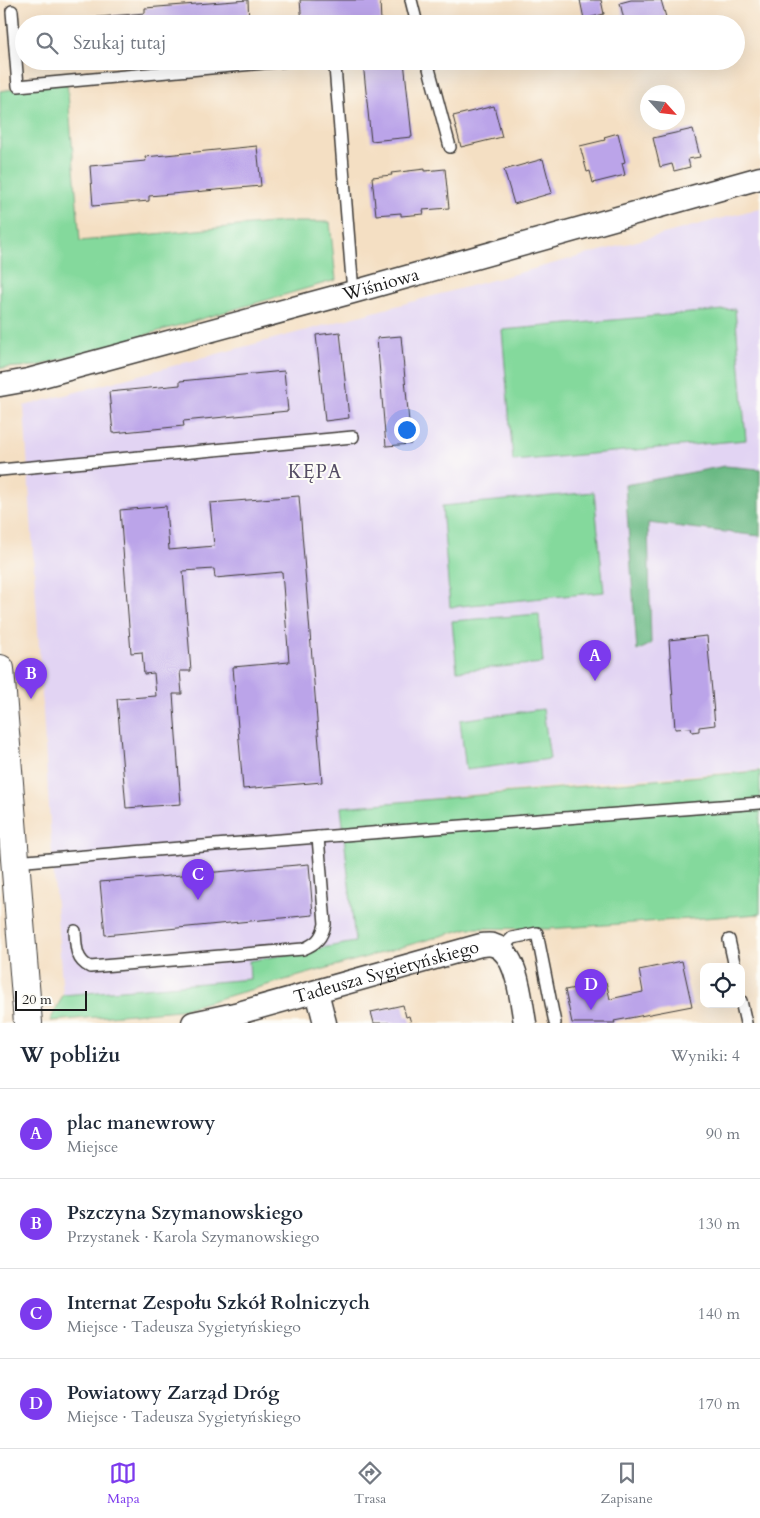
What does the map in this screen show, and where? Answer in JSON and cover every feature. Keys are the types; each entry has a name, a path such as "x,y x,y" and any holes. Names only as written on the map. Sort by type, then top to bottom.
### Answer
{"street":[{"name":"Wiśniowa","path":"0,385 28,380 353,292 760,178"},
{"path":"0,669 28,1023"},
{"name":"Tadeusza Sygietyńskiego","path":"193,1023 235,1014 481,945 492,944 509,957 514,969 525,1023"},
{"path":"317,992 325,1023"}],"lane":[{"path":"411,0 415,15"},
{"path":"12,11 15,48"},
{"path":"17,70 18,86 190,70"},
{"path":"335,70 353,292"},
{"path":"429,70 450,147"},
{"path":"0,470 353,437"},
{"path":"14,862 760,803"},
{"path":"75,931 77,954 83,963 90,967 303,949 313,945 323,935 325,924 318,837"},
{"path":"501,949 512,938 537,933 555,1023"},
{"path":"729,940 733,963"},
{"path":"743,1008 746,1023"}],"shaded area":[{"path":"760,208 760,770 624,780 341,807 355,942 250,961 251,979 63,995 51,840 24,406"}],"green space":[{"path":"67,81 80,241 282,222 330,222 336,280 38,366 0,368 0,91"},
{"path":"735,309 746,440 513,461 502,330"},
{"path":"725,466 760,469 760,536 648,523 651,644 637,651 625,485"},
{"path":"594,492 604,592 450,607 442,506"},
{"path":"539,614 543,663 457,671 452,621"},
{"path":"543,709 550,759 466,770 460,720"},
{"path":"760,771 760,914 548,929 469,928 179,1010 50,1021 63,995 250,979 249,961 355,942 341,807"}],"building":[{"path":"248,0 249,15 122,15 145,13 145,8"},
{"path":"300,0 380,0 381,15 301,15"},
{"path":"580,0 601,0 604,14 583,15"},
{"path":"631,0 661,0 665,15 623,15 620,3"},
{"path":"364,70 405,70 412,137 371,141"},
{"path":"494,106 502,137 461,147 453,116"},
{"path":"693,129 700,157 688,159 690,167 674,171 672,164 660,167 653,138"},
{"path":"618,133 625,162 622,163 625,175 593,183 590,171 587,172 580,146 605,140 604,137"},
{"path":"257,146 261,186 149,196 149,201 93,206 90,166 146,161 145,157"},
{"path":"543,159 552,193 514,204 504,170"},
{"path":"425,169 425,171 445,169 449,208 423,210 424,214 401,216 401,213 376,215 372,177"},
{"path":"340,332 349,418 325,421 316,335"},
{"path":"401,336 411,444 386,446 377,338"},
{"path":"284,371 288,411 183,421 184,426 113,433 109,392 180,385 180,381"},
{"path":"299,496 322,782 243,789 233,667 289,662 282,572 215,578 214,569 183,571 191,671 180,671 182,694 173,694 181,804 126,808 117,699 156,696 154,673 144,674 142,652 131,653 120,510 166,506 169,550 214,546 210,503"},
{"path":"707,636 715,725 699,727 699,731 692,732 691,728 675,729 669,640"},
{"path":"309,864 313,915 105,935 100,882"},
{"path":"682,961 692,1006 614,1021 615,1023 572,1023 565,990 606,982 610,999 643,992 639,970"},
{"path":"403,1005 406,1017 409,1016 411,1023 374,1023 371,1012"}],"place":[{"name":"plac manewrowy","path":"595,681"},
{"name":"Pszczyna Szymanowskiego","path":"31,699"},
{"name":"Internat Zespołu Szkół Rolniczych","path":"198,900"},
{"name":"Powiatowy Zarząd Dróg","path":"591,1010"}],"district":[{"name":"KĘPA","path":"315,472"}]}
